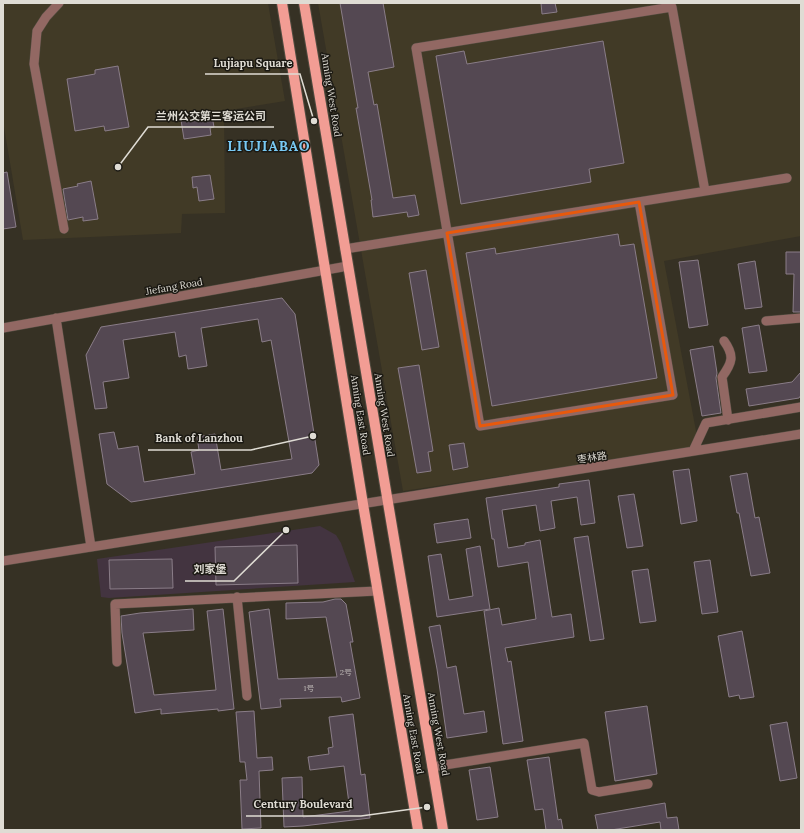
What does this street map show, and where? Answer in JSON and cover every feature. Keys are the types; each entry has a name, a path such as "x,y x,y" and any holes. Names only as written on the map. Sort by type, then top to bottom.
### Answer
{"main road":[{"name":"Anning East Road","path":"282,3 377,591 418,830"},
{"name":"Anning West Road","path":"304,3 443,830"}],"street":[{"path":"59,3 46,17 37,31 34,64 64,229"},
{"path":"639,202 673,395 480,426 416,48 672,7 705,191"},
{"path":"345,249 787,178"},
{"name":"Jiefang Road","path":"3,328 348,266"},
{"path":"56,318 91,547"},
{"path":"766,321 801,318"},
{"path":"724,341 730,349 732,356 728,369 722,377 728,420"},
{"path":"693,451 706,423 801,407"},
{"name":"枣林路","path":"3,561 801,434"},
{"path":"117,662 115,604 377,591"},
{"path":"237,597 247,696"},
{"path":"432,767 584,743 592,790 599,792 648,784"}],"highlighted area":[{"path":"639,202 673,395 480,426 447,233"}],"shaded area":[{"path":"3,3 268,3 285,101 224,111 225,213 182,214 181,233 23,240 3,121"},
{"path":"318,3 801,3 801,236 664,261 699,447 403,491"},
{"path":"320,526 336,535 341,543 355,582 109,598 101,597 97,559"}],"building":[{"path":"340,3 383,3 394,67 368,72 374,105 377,104 393,198 415,195 419,215 408,217 407,212 373,217 372,200 356,108 358,108"},
{"path":"541,3 555,3 557,12 542,14"},
{"path":"603,41 624,163 589,169 591,182 461,204 436,56 464,51 467,64"},
{"path":"118,66 129,127 105,131 104,126 75,131 67,79 95,74 95,70"},
{"path":"212,116 214,127 210,128 211,135 184,139 181,120"},
{"path":"7,172 16,227 3,229 3,173"},
{"path":"210,175 214,199 199,201 197,187 193,188 192,177"},
{"path":"91,181 98,219 83,221 83,217 68,220 63,189 78,186 77,184"},
{"path":"618,234 620,246 634,244 657,378 492,406 466,253 495,248 496,254"},
{"path":"786,252 801,252 801,312 793,312 794,274 786,274"},
{"path":"698,260 708,325 689,328 679,262"},
{"path":"755,261 762,307 745,309 738,264"},
{"path":"426,270 439,347 422,350 409,273"},
{"path":"282,298 295,314 319,465 312,473 131,502 107,484 99,434 114,432 118,449 138,446 144,482 195,474 191,452 199,450 197,437 215,434 221,470 292,459 271,340 262,342 258,319 201,328 207,366 188,369 186,355 179,357 175,332 123,340 129,378 103,382 107,408 95,409 86,355 101,327"},
{"path":"759,325 767,371 749,373 742,328"},
{"path":"713,346 721,413 702,416 690,350"},
{"path":"419,365 433,451 428,452 431,471 417,473 398,368"},
{"path":"801,372 801,395 799,398 749,406 746,389 792,382"},
{"path":"464,443 468,467 453,470 449,445"},
{"path":"689,469 697,521 681,524 673,471"},
{"path":"747,473 755,518 759,517 770,573 751,576 739,513 737,513 730,476"},
{"path":"589,480 595,523 581,525 577,497 551,501 555,528 540,531 536,505 502,510 508,548 525,545 525,543 540,540 552,617 571,614 574,637 505,648 508,662 511,661 523,741 503,744 484,611 499,608 502,625 536,619 528,562 498,567 486,498 559,487 559,484"},
{"path":"634,494 643,546 627,548 618,496"},
{"path":"468,519 471,538 437,543 434,524"},
{"path":"588,536 604,639 590,641 574,538"},
{"path":"297,545 298,583 216,585 215,547"},
{"path":"480,546 490,609 437,617 428,556 441,554 449,600 473,596 466,549"},
{"path":"172,559 173,588 110,589 109,560"},
{"path":"710,560 718,612 702,614 694,562"},
{"path":"648,569 656,621 640,623 632,571"},
{"path":"341,599 346,604 353,642 350,642 360,698 342,702 341,697 280,699 281,707 261,709 249,612 269,609 278,679 337,677 326,617 286,619 286,603 323,602"},
{"path":"193,609 194,630 143,633 154,695 216,690 207,611 223,609 234,709 161,714 161,709 135,713 122,633 121,616"},
{"path":"440,625 447,668 456,666 464,714 484,711 487,732 447,738 429,627"},
{"path":"742,631 754,697 740,699 739,695 729,697 718,636"},
{"path":"647,706 657,774 615,781 605,712"},
{"path":"254,711 257,758 272,757 273,770 259,771 261,828 242,829 240,780 247,780 245,762 240,762 236,712"},
{"path":"353,714 361,775 365,774 370,818 284,827 282,778 302,777 303,817 350,811 344,766 310,770 308,757 329,754 328,748 333,747 329,717"},
{"path":"787,722 797,778 780,781 770,725"},
{"path":"549,757 558,820 561,819 563,830 546,830 543,809 535,810 527,760"},
{"path":"490,767 498,817 477,820 469,770"},
{"path":"665,803 667,818 677,817 679,830 661,830 660,822 611,830 598,830 595,815"}],"place":[{"name":"Lujiapu Square","path":"314,121"},
{"name":"兰州公交第三客运公司","path":"118,167"},
{"name":"Bank of Lanzhou","path":"313,436"},
{"name":"刘家堡","path":"286,530"},
{"name":"Century Boulevard","path":"427,807"}],"district":[{"name":"LIUJIABAO","path":"269,146"}]}
